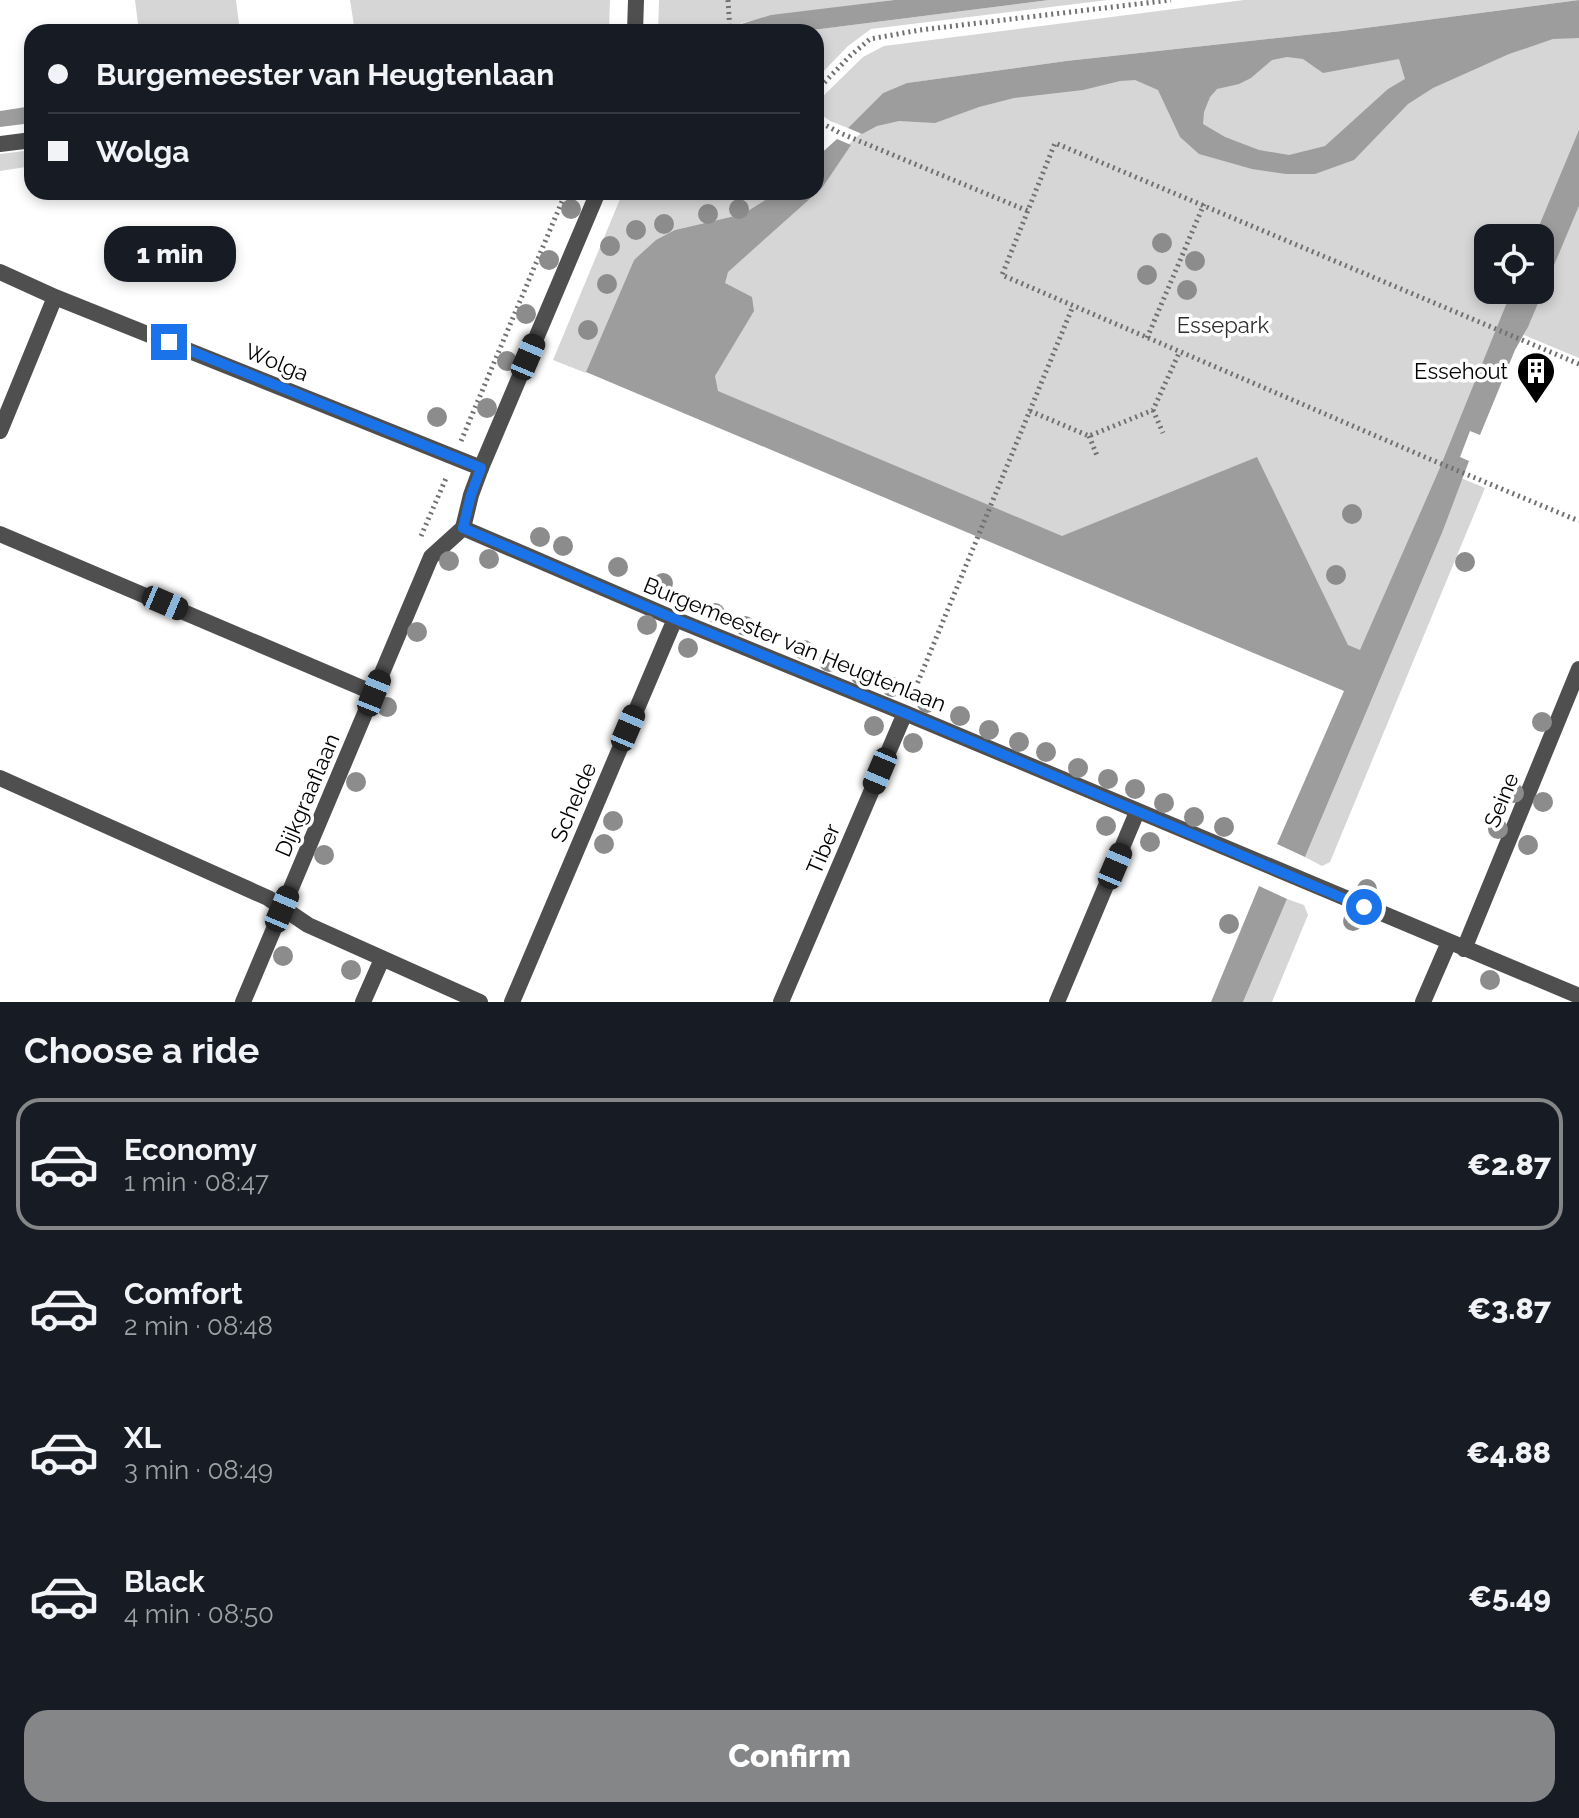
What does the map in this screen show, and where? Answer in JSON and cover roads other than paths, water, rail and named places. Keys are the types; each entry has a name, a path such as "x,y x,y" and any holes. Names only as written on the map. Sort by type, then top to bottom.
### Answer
{"street":[{"path":"635,24 636,0"},
{"path":"0,144 24,141"},
{"path":"463,528 481,468 595,200"},
{"name":"Wolga","path":"0,272 481,468"},
{"path":"0,431 55,297"},
{"name":"Burgemeester van Heugtenlaan","path":"463,528 1579,996"},
{"name":"Dijkgraaflaan","path":"243,1002 431,557 463,528"},
{"path":"0,534 374,693"},
{"name":"Schelde","path":"512,1002 675,619"},
{"name":"Seine","path":"1423,1002 1457,945 1579,669"},
{"name":"Tiber","path":"781,1002 905,713"},
{"path":"0,778 268,898 308,925 480,1002"},
{"path":"1057,1002 1137,812"},
{"path":"363,1002 382,959"}],"place":[{"name":"Essehout","path":"1536,405"}],"park label":[{"name":"Essepark","path":"1223,325"}]}
